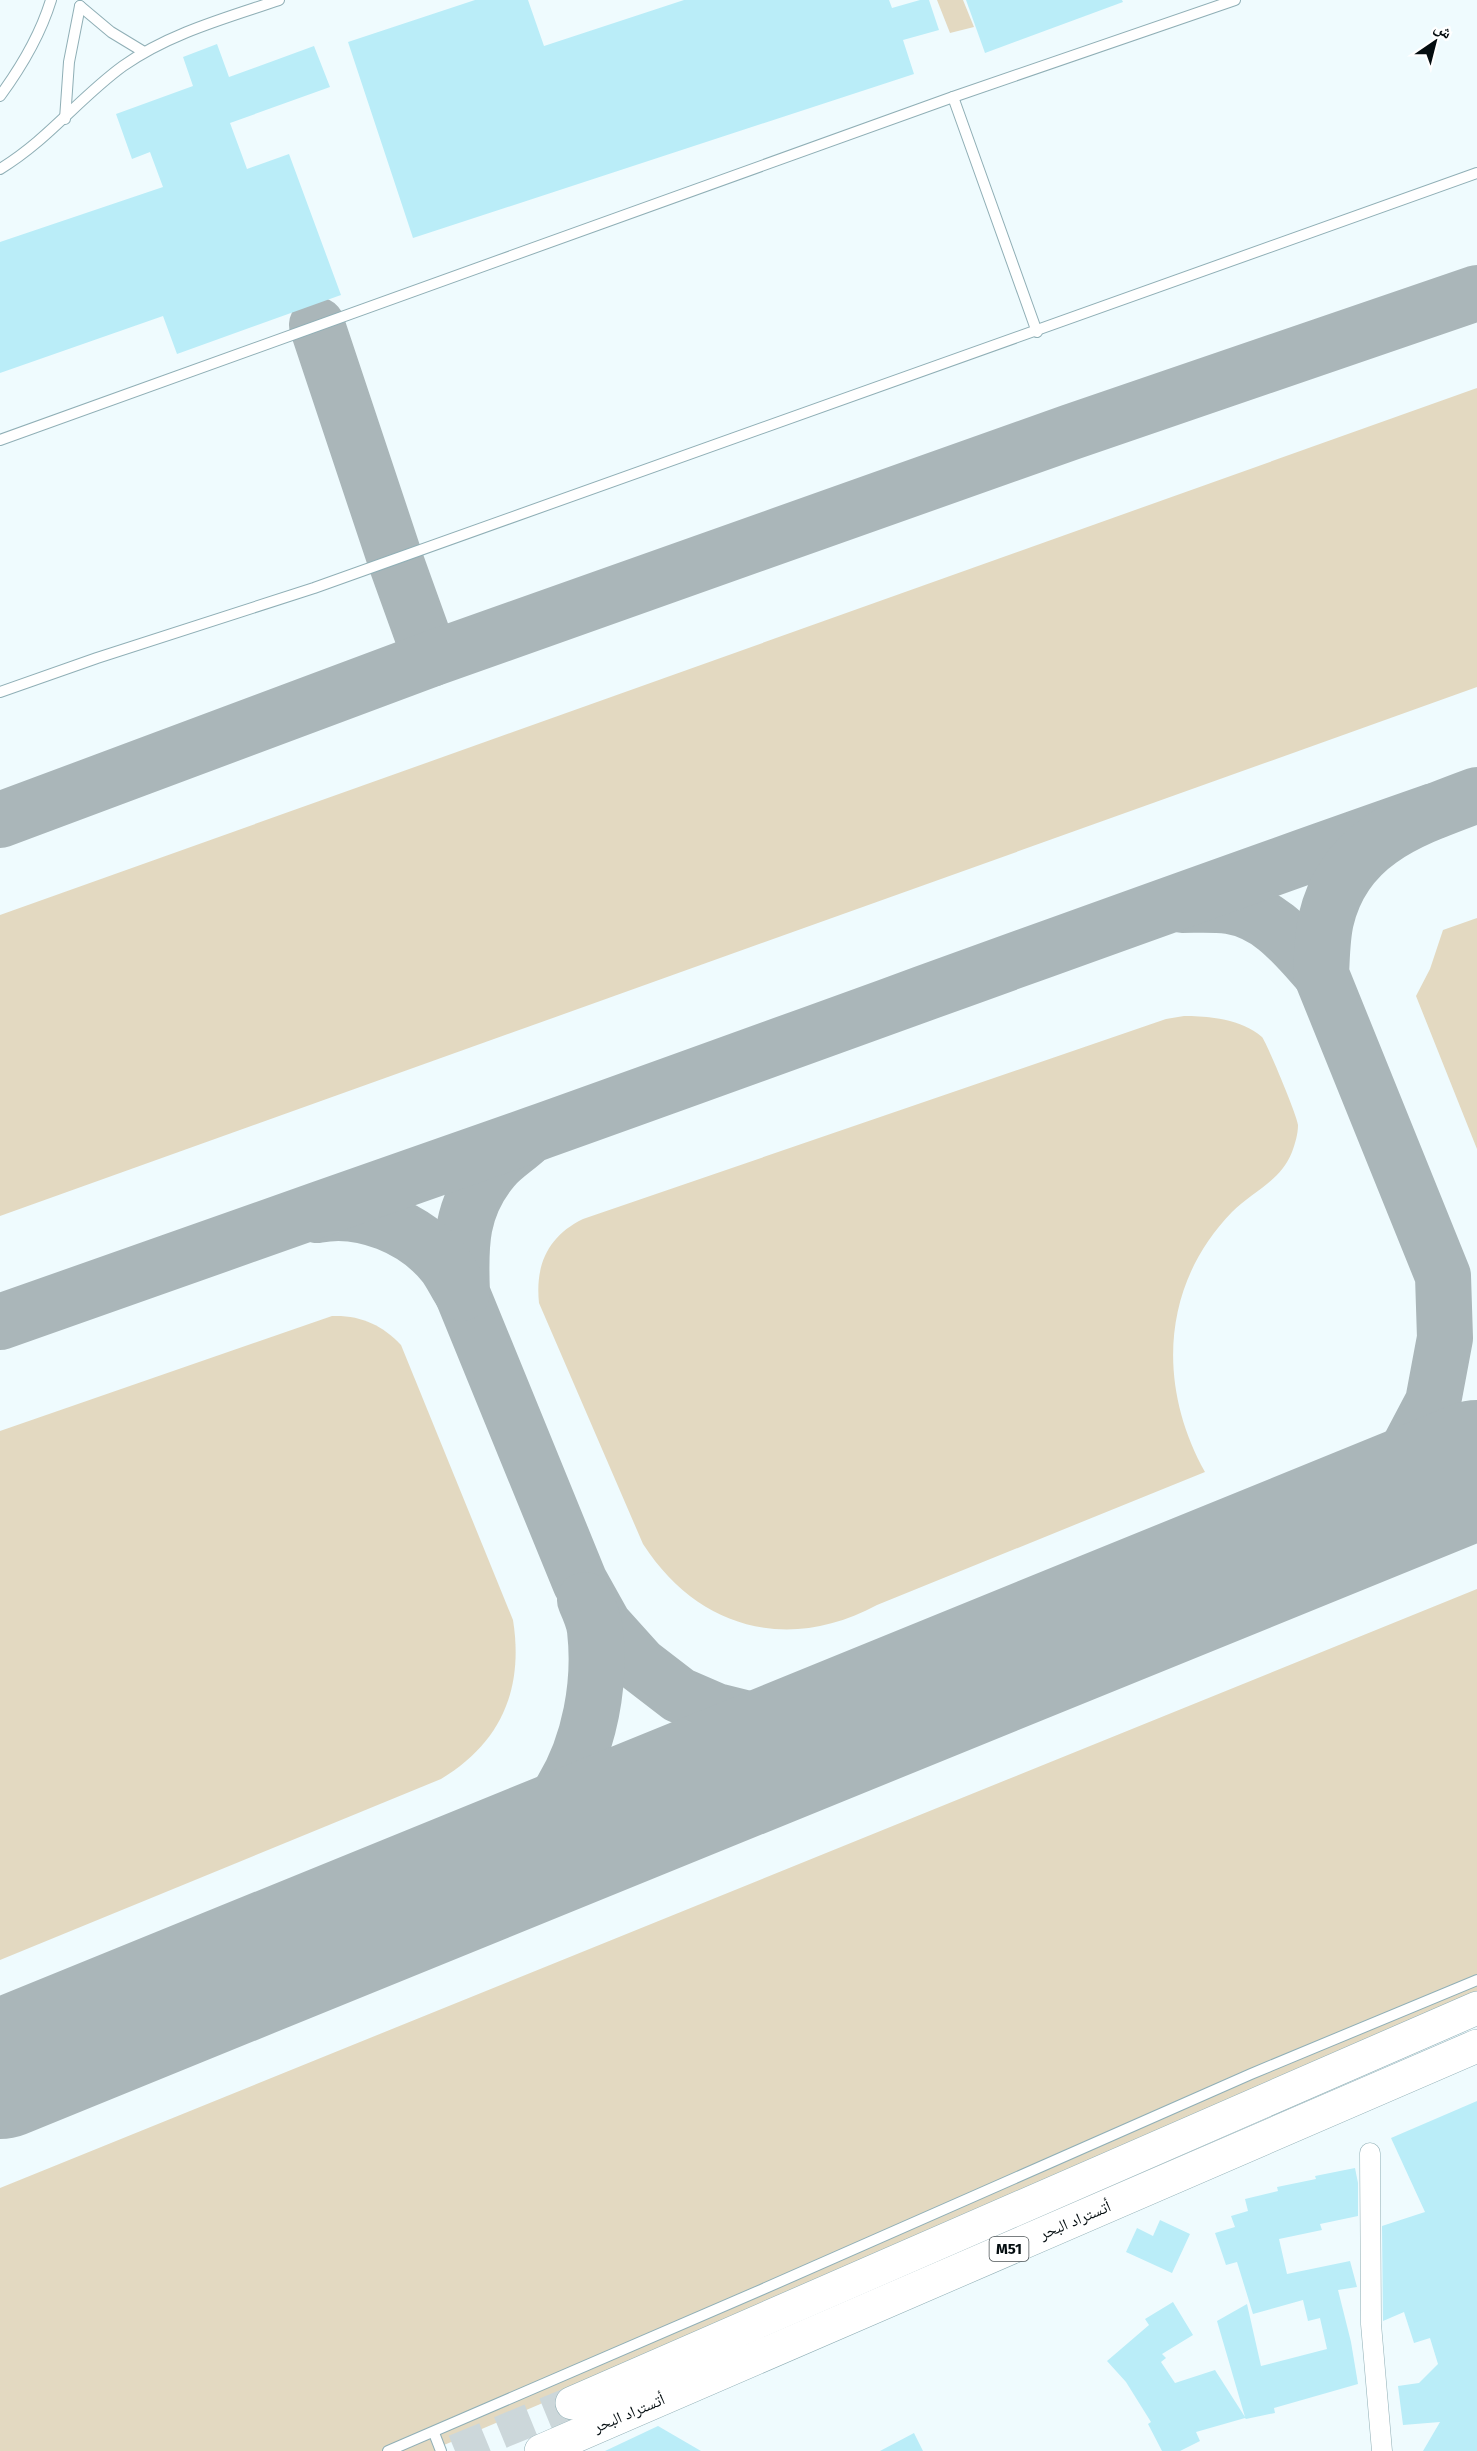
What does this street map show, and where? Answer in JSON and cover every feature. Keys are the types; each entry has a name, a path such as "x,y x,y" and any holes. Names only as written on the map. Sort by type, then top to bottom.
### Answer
{"highway":[{"name":"أتستراد البحر","path":"572,2403 1477,2008"},
{"name":"أتستراد البحر","path":"541,2451 1477,2046"}],"street":[{"path":"1370,2153 1371,2324 1382,2451"}],"lane":[{"path":"0,96 27,56 51,0"},
{"path":"0,169 31,148 102,83 144,52 198,28 279,0"},
{"path":"0,440 953,97 1235,0"},
{"path":"65,119 69,62 81,6 111,32 144,52"},
{"path":"953,97 1037,332"},
{"path":"0,692 69,667 314,588 1037,332 1477,173"},
{"path":"388,2451 434,2433 1251,2074 1477,1980"},
{"path":"434,2433 441,2451"}],"shaded area":[{"path":"937,0 963,0 974,27 950,33"},
{"path":"1477,388 1477,687 0,1216 0,915"},
{"path":"1477,918 1477,1149 1416,996 1430,969 1443,930"},
{"path":"1184,1016 1235,1022 1262,1037 1282,1080 1298,1125 1292,1152 1281,1171 1232,1212 1208,1241 1191,1271 1180,1304 1174,1337 1174,1371 1179,1405 1189,1439 1205,1472 844,1620 811,1628 778,1629 747,1624 718,1613 690,1596 665,1573 643,1544 539,1303 539,1276 546,1253 553,1243 571,1226 583,1219 1166,1019"},
{"path":"332,1316 362,1319 386,1332 401,1345 513,1620 516,1645 515,1669 504,1712 479,1749 462,1765 441,1779 0,1960 0,1431"},
{"path":"1477,1589 1477,2006 437,2448 437,2451 0,2451 0,2188"}],"building":[{"path":"475,0 528,0 544,46 684,0 889,0 892,8 920,0 929,0 939,30 903,40 914,74 413,238 348,42"},
{"path":"966,0 1122,0 1123,2 985,53"},
{"path":"217,44 229,77 314,46 330,87 230,123 247,169 289,154 341,295 177,354 163,316 0,373 0,242 163,187 150,152 132,159 116,114 193,86 183,57"},
{"path":"1477,2101 1477,2451 1423,2451 1440,2422 1403,2425 1398,2386 1419,2383 1438,2364 1430,2338 1414,2343 1404,2312 1383,2321 1382,2226 1425,2212 1391,2138"},
{"path":"1355,2168 1358,2183 1358,2216 1320,2224 1322,2230 1279,2239 1287,2274 1350,2261 1357,2287 1338,2290 1351,2342 1358,2384 1274,2408 1275,2413 1245,2418 1196,2432 1200,2441 1180,2451 1162,2451 1148,2424 1151,2422 1126,2382 1107,2361 1149,2325 1145,2319 1173,2302 1193,2335 1162,2354 1166,2358 1161,2362 1175,2383 1215,2370 1245,2417 1217,2321 1247,2304 1261,2366 1327,2349 1320,2318 1308,2321 1303,2300 1253,2314 1237,2262 1226,2265 1215,2233 1235,2227 1231,2216 1248,2211 1245,2199 1278,2191 1277,2187 1316,2179 1315,2176"},
{"path":"1160,2220 1190,2234 1172,2273 1126,2252 1137,2228 1153,2236"},
{"path":"658,2426 701,2451 605,2451"},
{"path":"914,2433 923,2451 880,2451"}],"taxiway":[{"path":"0,820 431,659 1071,432 1477,293"},
{"path":"317,325 431,659"},
{"path":"1341,1524 1404,1457 1433,1402 1445,1338 1443,1276 1321,974 1326,920 1335,893 1348,871 1364,853 1405,825 1477,795"},
{"path":"0,1322 534,1134 1434,811"},
{"path":"1182,905 1229,906 1257,915 1281,931 1321,974"},
{"path":"525,1140 496,1164 474,1197 464,1227 461,1259 462,1293 580,1582 604,1625 640,1665 679,1695 716,1711 752,1720 822,1725 921,1695"},
{"path":"317,1215 334,1213 370,1217 404,1231 433,1252 447,1268 462,1293"},
{"path":"474,1877 498,1859 545,1814 562,1790 580,1753 591,1713 596,1671 594,1626 585,1600"}],"runway":[{"path":"0,2070 1477,1469"}],"tunnel":[{"path":"455,2451 572,2403"}]}
